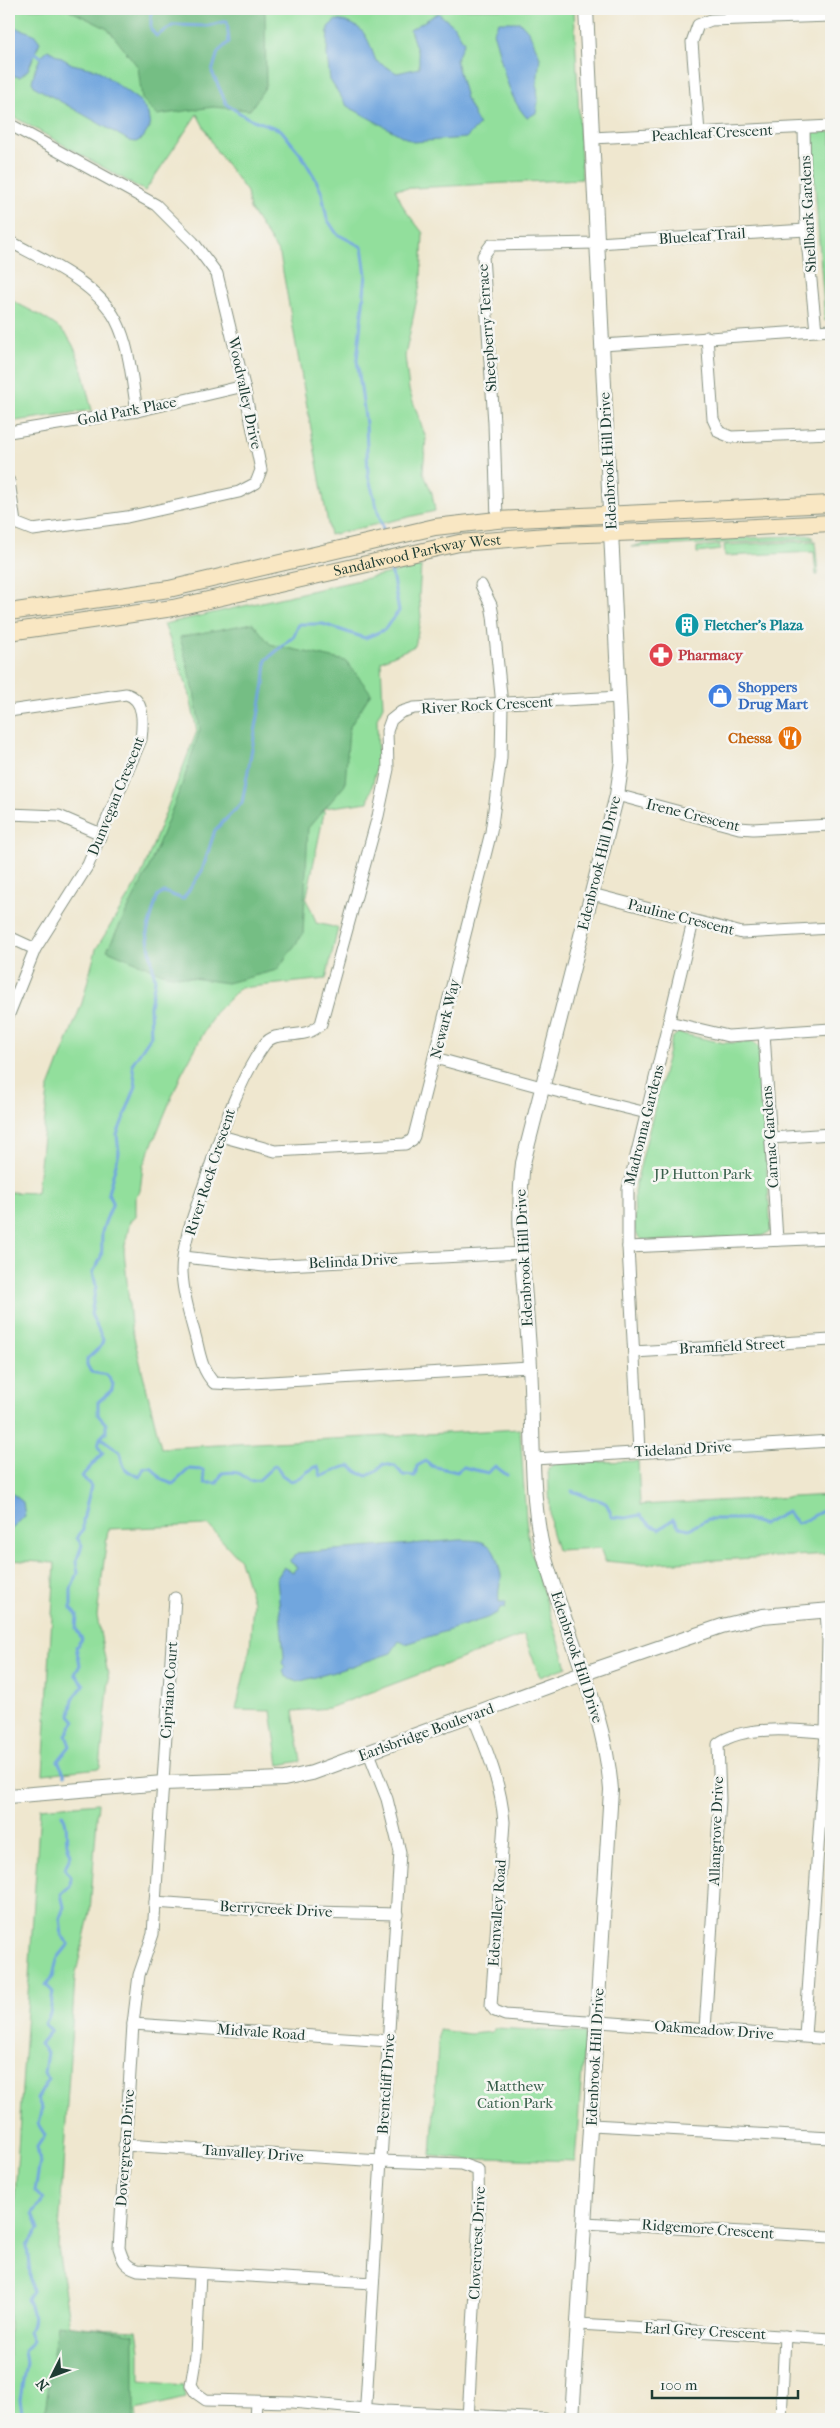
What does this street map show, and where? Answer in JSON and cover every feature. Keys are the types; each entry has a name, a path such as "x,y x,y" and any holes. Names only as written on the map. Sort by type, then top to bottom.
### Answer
{"main road":[{"name":"Sandalwood Parkway West","path":"9,612 169,589 416,530 497,520 831,504"},
{"name":"Sandalwood Parkway West","path":"9,632 173,608 459,542 612,532 699,530 831,523"}],"street":[{"name":"Edenbrook Hill Drive","path":"572,2419 592,2125 611,1790 605,1745 544,1554 536,1512 520,1190 523,1163 616,795 622,751 586,9"},
{"path":"699,133 692,42 698,25 711,20 831,16"},
{"name":"Woodvalley Drive","path":"9,124 156,205 193,242 217,274 244,386 261,470 256,483 239,492 127,517 33,530 15,524 9,481"},
{"name":"Peachleaf Crescent","path":"592,138 831,126"},
{"name":"Shellbark Gardens","path":"804,128 806,230 816,331"},
{"name":"Blueleaf Trail","path":"597,243 806,230"},
{"path":"9,241 93,290 116,320 127,354 136,411"},
{"name":"Sheepberry Terrace","path":"497,520 494,423 482,256 491,245 597,243"},
{"path":"602,345 831,330"},
{"path":"707,337 713,419 720,432 731,437 831,432"},
{"name":"Gold Park Place","path":"9,432 136,411 244,386"},
{"name":"Newark Way","path":"221,1136 275,1151 404,1144 412,1140 414,1136 436,1058 491,832 501,758 502,705 493,616 491,605 481,585"},
{"name":"Dunvegan Crescent","path":"9,711 126,694 138,701 143,722 141,739 88,865 35,949 9,1014"},
{"name":"River Rock Crescent","path":"530,1367 254,1384 214,1383 205,1373 189,1312 182,1272 184,1257 190,1227 235,1098 264,1045 277,1036 309,1034 321,1024 378,816 388,769 387,731 391,720 401,712 414,708 502,705 620,697"},
{"name":"Irene Crescent","path":"616,795 739,828 753,830 831,825"},
{"path":"9,814 59,816 101,834"},
{"name":"Pauline Crescent","path":"592,894 693,922 742,933 831,928"},
{"name":"Madronna Gardens","path":"639,1451 628,1248 628,1189 693,922"},
{"path":"9,937 35,949"},
{"path":"670,1022 728,1036 831,1029"},
{"name":"Carnac Gardens","path":"764,1033 777,1240"},
{"path":"436,1058 542,1088 647,1113"},
{"path":"771,1138 831,1134"},
{"path":"628,1248 831,1238"},
{"name":"Belinda Drive","path":"184,1257 264,1266 523,1253"},
{"name":"Bramfield Street","path":"634,1352 831,1340"},
{"name":"Tideland Drive","path":"534,1459 639,1451 831,1441"},
{"name":"Cipriano Court","path":"163,1783 175,1598"},
{"path":"805,2036 828,1732 828,1610"},
{"name":"Earlsbridge Boulevard","path":"9,1796 163,1783 284,1779 312,1773 473,1716 582,1674 722,1626 763,1616 828,1610"},
{"name":"Edenvalley Road","path":"473,1716 494,1767 502,1798 504,1822 491,2006 495,2011 505,2015 597,2021"},
{"name":"Allangrove Drive","path":"705,2029 720,1800 718,1744 725,1738 750,1731 828,1732"},
{"name":"Brentcliff Drive","path":"366,2413 400,1852 387,1799 369,1753"},
{"name":"Dovergreen Drive","path":"163,1783 153,1934 139,1975 133,2024 119,2248 122,2260 127,2266 138,2270 373,2283"},
{"name":"Berrycreek Drive","path":"155,1902 274,1910 396,1914"},
{"name":"Oakmeadow Drive","path":"597,2021 831,2039"},
{"name":"Midvale Road","path":"133,2024 389,2040"},
{"path":"592,2125 831,2138"},
{"name":"Tanvalley Drive","path":"124,2146 381,2161"},
{"name":"Clovercrest Drive","path":"381,2161 461,2164 478,2170 479,2216 468,2417"},
{"name":"Ridgemore Crescent","path":"585,2222 831,2237"},
{"path":"200,2274 196,2355 191,2385 196,2393 206,2400 256,2403 293,2402 366,2413 385,2411 468,2417 545,2419"},
{"name":"Earl Grey Crescent","path":"579,2324 831,2339"},
{"path":"781,2419 786,2336"},
{"path":"255,2419 256,2403"}],"green space":[{"path":"9,9 574,9 582,179 395,189 405,210 423,233 421,280 405,356 409,390 426,438 423,472 432,493 435,511 330,535 280,255 250,209 247,192 216,150 197,114 145,191 9,114"},
{"path":"67,9 256,9 265,12 266,86 250,110 213,107 157,115 142,99 138,67 108,29"},
{"path":"811,132 831,132 831,320 825,321"},
{"path":"9,299 49,321 68,337 80,363 92,410 9,422"},
{"path":"811,535 814,539 631,547 645,543"},
{"path":"815,541 818,575 816,575 814,552 725,556 724,545"},
{"path":"720,545 720,550 697,553 697,547"},
{"path":"421,566 419,596 421,617 415,646 381,661 383,706 377,718 378,763 368,802 325,808 306,900 316,923 338,928 326,979 240,988 214,1014 181,1075 143,1166 140,1191 136,1196 136,1217 130,1221 124,1250 131,1325 161,1448 520,1429 530,1549 567,1667 540,1677 524,1635 329,1708 293,1711 301,1761 279,1765 271,1711 236,1710 250,1648 253,1602 240,1560 208,1525 108,1529 97,1616 109,1680 100,1768 43,1774 55,1563 9,1560 9,1192 37,1193 48,1090 82,1003 96,949 141,876 197,731 189,692 164,624"},
{"path":"253,623 270,644 346,661 371,693 349,728 345,785 308,828 303,934 277,970 227,983 165,974 107,950 147,872 183,782 200,729 194,691 180,637"},
{"name":"JP Hutton Park","path":"678,1033 724,1043 753,1042 760,1047 771,1231 762,1236 649,1241 640,1239 635,1231 634,1191 672,1038"},
{"path":"638,1461 640,1505 831,1495 831,1554 637,1564 605,1561 600,1548 557,1550 551,1530 548,1469 555,1463"},
{"path":"98,1803 90,1912 75,1977 58,2248 70,2327 137,2330 140,2351 140,2381 183,2385 185,2398 136,2410 137,2419 9,2419 9,2289 40,1808"},
{"name":"Matthew Cation Park","path":"495,2028 585,2033 575,2161 487,2158 475,2161 431,2156 439,2030 470,2034 492,2032"},
{"path":"57,2324 134,2333 134,2419 44,2419"}],"water":[{"path":"438,13 454,26 464,42 456,61 466,98 479,125 466,138 413,142 347,106 330,80 327,55 328,27 336,20 359,28 364,33 376,61 397,73 419,68 419,57 410,30"},
{"path":"499,22 520,22 529,32 540,57 536,113 527,118 509,88 493,32"},
{"path":"9,25 34,34 40,42 28,70 20,77 9,75"},
{"path":"48,50 72,64 98,70 141,102 148,114 150,127 143,138 136,142 130,141 35,87 32,82 36,69 42,56"},
{"path":"9,1379 14,1427 9,1446"},
{"path":"9,1491 23,1502 25,1516 9,1532"},
{"path":"460,1540 479,1541 485,1543 493,1550 501,1576 499,1602 506,1602 505,1609 501,1607 497,1613 487,1618 406,1644 399,1641 391,1653 334,1672 297,1682 285,1676 283,1671 285,1667 282,1663 284,1657 277,1578 284,1567 293,1572 297,1567 289,1561 297,1553"}],"waterway":[{"path":"151,9 151,29 156,36 174,25 207,26 227,21 229,42 218,52 212,72 227,105 248,118 281,130 302,156 315,178 322,193 327,219 337,234 362,247 366,275 357,360 366,424 368,475 384,533"},
{"path":"36,53 41,57"},
{"path":"65,1775 58,1761 70,1746 66,1735 75,1721 70,1715 73,1699 84,1685 75,1674 80,1665 76,1647 82,1639 76,1629 77,1615 71,1608 71,1589 78,1573 76,1562 82,1545 77,1538 83,1530 83,1520 91,1486 82,1476 103,1453 98,1447 100,1438 106,1432 106,1424 98,1415 98,1402 112,1390 113,1384 107,1375 91,1372 87,1365 87,1359 101,1346 103,1340 91,1314 96,1286 93,1272 101,1257 102,1233 113,1202 108,1193 119,1153 117,1135 136,1086 132,1064 151,1036 150,1006 155,980 147,932 157,897 164,892 183,899 202,871 215,830 242,803 264,684 266,660 294,636 299,624 323,624 365,638 384,630 399,611 390,563"},
{"path":"101,1438 120,1452 123,1465 127,1471 140,1477 144,1468 151,1467 162,1480 173,1484 189,1469 203,1470 205,1483 217,1483 222,1473 227,1472 240,1474 250,1481 259,1480 275,1465 282,1475 291,1481 318,1466 321,1476 350,1466 367,1476 377,1471 383,1464 395,1466 403,1475 415,1476 417,1466 426,1461 432,1466 457,1472 463,1467 488,1473 495,1466 507,1475"},
{"path":"572,1491 605,1503 612,1517 626,1518 640,1515 652,1526 660,1529 673,1519 680,1527 689,1529 708,1519 746,1519 763,1525 787,1512 797,1523 825,1510 831,1513"},
{"path":"23,2419 20,2399 26,2362 24,2350 33,2341 29,2331 32,2315 27,2299 32,2292 27,2246 39,2229 33,2213 43,2200 35,2191 40,2162 37,2147 45,2135 38,2124 42,2108 37,2099 49,2079 44,2073 47,2052 40,2044 51,2030 45,2024 50,2014 53,1992 46,1985 53,1977 57,1959 69,1944 62,1936 60,1918 64,1907 61,1894 70,1886 71,1877 65,1869 71,1854 68,1849 66,1824 62,1814"}],"place":[{"name":"Fletcher's Plaza","path":"687,625"},
{"name":"Pharmacy","path":"661,655"},
{"name":"Shoppers Drug Mart","path":"720,696"},
{"name":"Chessa","path":"790,738"}]}
